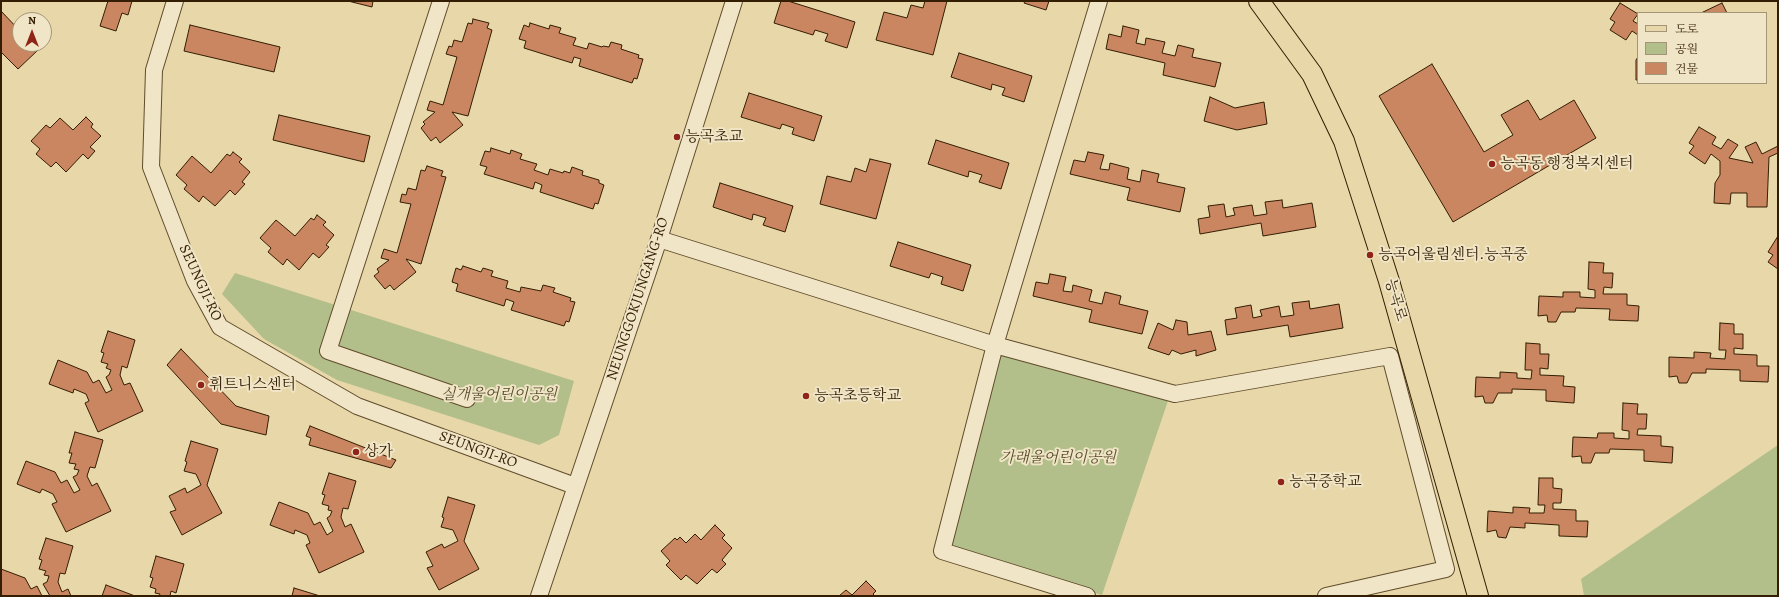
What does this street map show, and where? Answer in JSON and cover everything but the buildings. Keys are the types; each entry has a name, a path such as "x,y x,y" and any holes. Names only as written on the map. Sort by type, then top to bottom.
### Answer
{"main road":[{"name":"능곡로","path":"1259,1 1312,74 1344,141 1389,281 1478,596"}],"street":[{"name":"SEUNGJI-RO","path":"175,1 154,70 151,167 196,281 220,326 357,406 575,486"},
{"path":"441,1 328,352 467,399"},
{"name":"NEUNGGOKJUNGANG-RO","path":"539,596 659,239 734,1"},
{"path":"1087,596 942,551 995,345 1099,1"},
{"path":"659,239 995,345 1175,394 1390,356 1446,569 1326,596"}],"green space":[{"name":"실개울어린이공원","path":"235,273 574,381 559,435 539,445 337,380 264,339 222,294"},
{"name":"가래울어린이공원","path":"998,351 1169,398 1102,595 944,548"},
{"path":"1778,445 1778,596 1584,596 1581,579"}],"place":[{"name":"능곡초교","path":"677,137"},
{"name":"능곡동 행정복지센터","path":"1492,164"},
{"name":"능곡어울림센터.능곡중","path":"1370,255"},
{"name":"휘트니스센터","path":"201,385"},
{"name":"능곡초등학교","path":"806,396"},
{"name":"상가","path":"356,452"},
{"name":"능곡중학교","path":"1281,482"}]}
